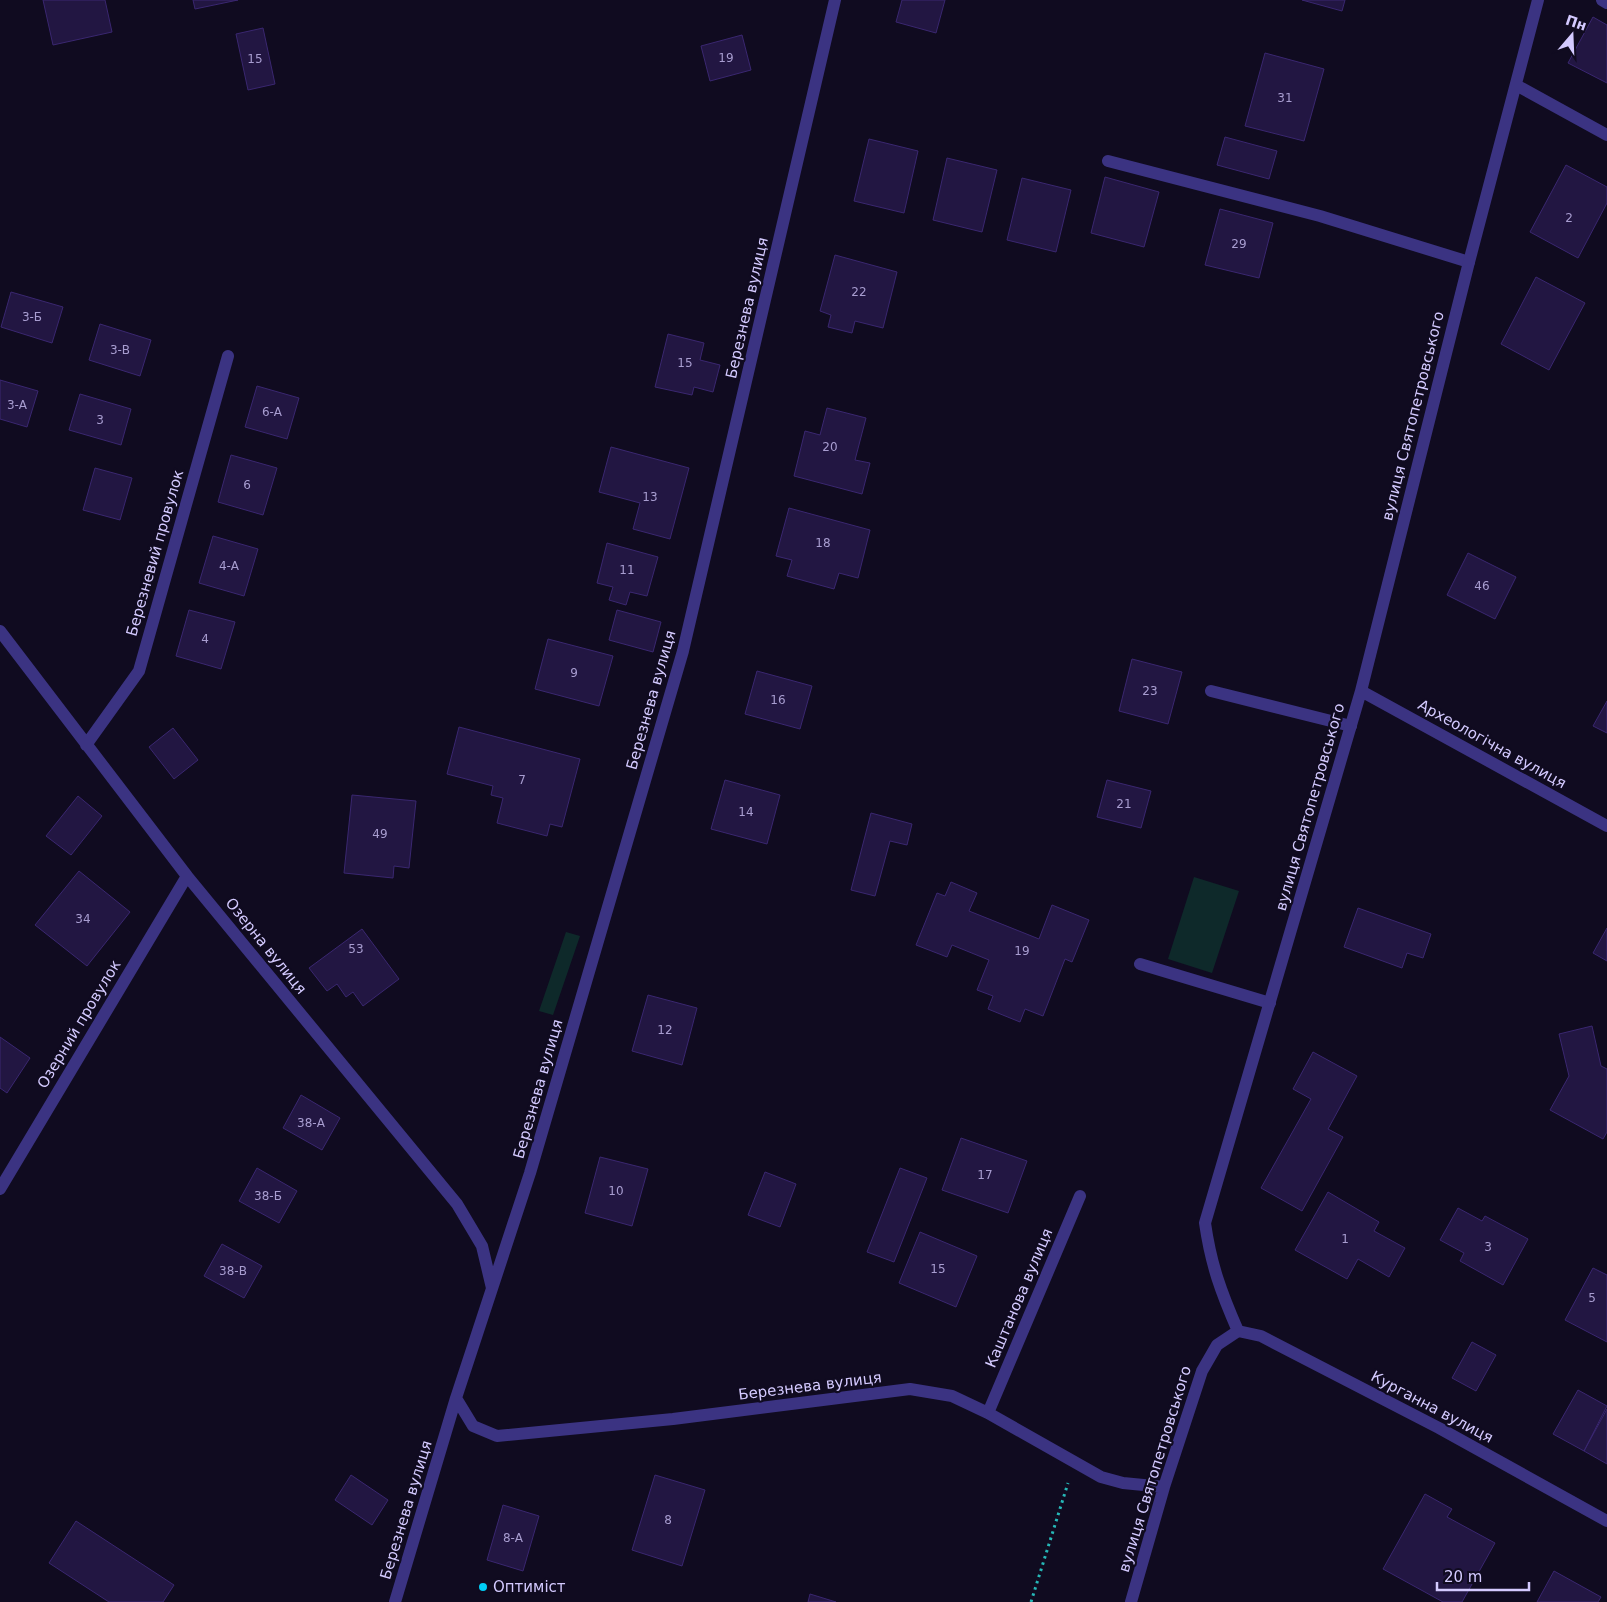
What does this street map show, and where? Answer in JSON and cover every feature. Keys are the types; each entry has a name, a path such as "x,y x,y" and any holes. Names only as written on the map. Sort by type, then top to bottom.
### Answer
{"street":[{"name":"Березнева вулиця","path":"395,1602 456,1398 530,1173 683,651 835,0"},
{"name":"вулиця Святопетровського","path":"1131,1602 1164,1487 1202,1370 1217,1345 1238,1331 1217,1283 1205,1223 1361,691 1469,262 1538,0"},
{"path":"1602,0 1607,3"},
{"path":"1516,85 1607,136"},
{"path":"1108,161 1320,216 1469,262"},
{"name":"Березневий провулок","path":"86,745 139,671 228,356"},
{"name":"Озерна вулиця","path":"0,631 187,876 457,1204 482,1246 492,1288"},
{"path":"1211,691 1351,726"},
{"name":"Археологічна вулиця","path":"1361,691 1607,826"},
{"name":"Озерний провулок","path":"0,1188 187,876"},
{"path":"1140,964 1270,1002"},
{"name":"Каштанова вулиця","path":"988,1413 1080,1196"},
{"name":"Курганна вулиця","path":"1238,1331 1261,1336 1439,1428 1607,1520"},
{"name":"Березнева вулиця","path":"456,1398 473,1426 497,1436 673,1420 910,1389 952,1396 988,1413 1101,1476 1123,1483 1164,1487"}],"path":[{"path":"1031,1602 1074,1461"}],"green space":[{"path":"1194,877 1239,891 1212,973 1168,959"},
{"path":"566,932 580,936 553,1015 539,1011"}],"building":[{"path":"43,0 105,0 112,32 53,45"},
{"path":"193,0 238,0 195,9"},
{"path":"902,0 945,0 936,33 896,22"},
{"path":"1302,0 1345,0 1342,11"},
{"path":"1593,17 1607,25 1607,83 1568,63"},
{"path":"263,28 275,84 248,90 236,34"},
{"path":"742,35 751,70 710,81 701,46"},
{"path":"1265,53 1324,69 1304,141 1245,126"},
{"path":"1225,137 1277,151 1269,179 1217,165"},
{"path":"869,139 918,151 904,213 854,201"},
{"path":"947,158 997,170 982,232 933,220"},
{"path":"1566,165 1607,187 1607,203 1578,258 1530,232"},
{"path":"1105,177 1159,192 1144,247 1091,233"},
{"path":"1022,178 1071,190 1056,252 1007,240"},
{"path":"1220,209 1273,223 1259,278 1205,265"},
{"path":"835,255 897,272 883,328 855,321 852,333 828,327 831,315 820,311"},
{"path":"1536,277 1585,303 1549,370 1501,344"},
{"path":"11,292 63,307 52,343 1,327"},
{"path":"100,324 151,340 140,376 89,360"},
{"path":"668,334 704,343 700,360 720,365 713,392 694,387 692,395 655,387"},
{"path":"0,380 38,391 27,427 0,419"},
{"path":"257,386 299,398 287,439 245,427"},
{"path":"80,394 131,409 121,445 69,430"},
{"path":"827,408 866,418 855,460 870,463 862,494 794,476 805,431 820,435"},
{"path":"611,447 689,468 670,539 633,529 640,503 599,492"},
{"path":"231,455 277,468 263,515 218,502"},
{"path":"95,468 132,478 120,520 83,510"},
{"path":"789,508 870,530 858,578 839,573 834,589 787,576 792,560 776,556"},
{"path":"213,536 258,549 244,596 199,583"},
{"path":"607,543 658,557 647,596 630,592 626,605 609,600 613,587 597,583"},
{"path":"1468,553 1516,577 1495,619 1447,595"},
{"path":"189,610 235,622 221,669 176,656"},
{"path":"617,610 661,622 653,652 609,640"},
{"path":"548,639 613,656 599,706 535,689"},
{"path":"1132,659 1182,672 1168,724 1119,711"},
{"path":"757,671 812,686 800,729 745,714"},
{"path":"1607,701 1607,733 1593,726"},
{"path":"459,727 580,759 562,827 550,824 547,836 497,823 503,798 491,795 493,786 447,774"},
{"path":"173,728 198,760 174,779 149,747"},
{"path":"725,780 780,795 767,844 711,829"},
{"path":"1107,780 1151,791 1141,828 1097,817"},
{"path":"352,795 416,801 409,868 394,866 393,878 344,873"},
{"path":"78,796 102,816 71,855 46,836"},
{"path":"871,813 912,824 907,845 890,841 875,896 851,890"},
{"path":"79,871 130,912 87,966 35,925"},
{"path":"951,882 977,893 969,911 1039,939 1052,905 1089,920 1072,962 1065,959 1043,1016 1025,1009 1020,1022 988,1009 993,996 977,990 989,960 952,945 947,957 916,945 937,893 945,896"},
{"path":"1358,908 1431,934 1423,958 1407,953 1402,968 1344,947"},
{"path":"1607,928 1607,961 1593,953"},
{"path":"362,929 399,979 363,1006 353,992 346,997 337,984 327,991 309,968"},
{"path":"648,995 697,1008 682,1065 632,1051"},
{"path":"1592,1026 1601,1066 1607,1069 1607,1132 1603,1139 1550,1110 1569,1076 1559,1034"},
{"path":"0,1037 30,1058 7,1093 0,1088"},
{"path":"1313,1052 1357,1076 1328,1129 1343,1137 1302,1211 1261,1188 1311,1099 1293,1089"},
{"path":"301,1095 340,1118 322,1150 283,1128"},
{"path":"961,1138 1027,1161 1008,1213 942,1190"},
{"path":"600,1157 648,1169 632,1226 585,1213"},
{"path":"257,1168 297,1191 279,1223 239,1201"},
{"path":"900,1168 927,1178 894,1262 867,1252"},
{"path":"765,1172 796,1184 780,1227 748,1215"},
{"path":"1328,1192 1379,1222 1374,1231 1405,1248 1389,1277 1358,1259 1347,1279 1295,1250"},
{"path":"1458,1208 1482,1221 1485,1216 1528,1239 1503,1285 1460,1261 1464,1253 1440,1240"},
{"path":"920,1232 977,1256 956,1307 899,1283"},
{"path":"222,1244 262,1266 244,1298 204,1276"},
{"path":"1593,1268 1607,1275 1607,1342 1565,1320"},
{"path":"1472,1342 1496,1355 1476,1391 1452,1378"},
{"path":"1578,1390 1607,1406 1584,1451 1553,1434"},
{"path":"1607,1409 1607,1464 1584,1451"},
{"path":"351,1475 388,1500 372,1525 335,1500"},
{"path":"655,1475 705,1490 682,1566 632,1550"},
{"path":"1425,1494 1452,1509 1447,1517 1495,1543 1462,1602 1443,1602 1383,1569"},
{"path":"503,1505 539,1516 523,1571 487,1560"},
{"path":"76,1521 174,1585 163,1602 109,1602 49,1563"},
{"path":"1554,1571 1601,1597 1598,1602 1537,1602"},
{"path":"810,1594 836,1602 808,1602"}],"place":[{"name":"Оптиміст","path":"483,1587"}]}
